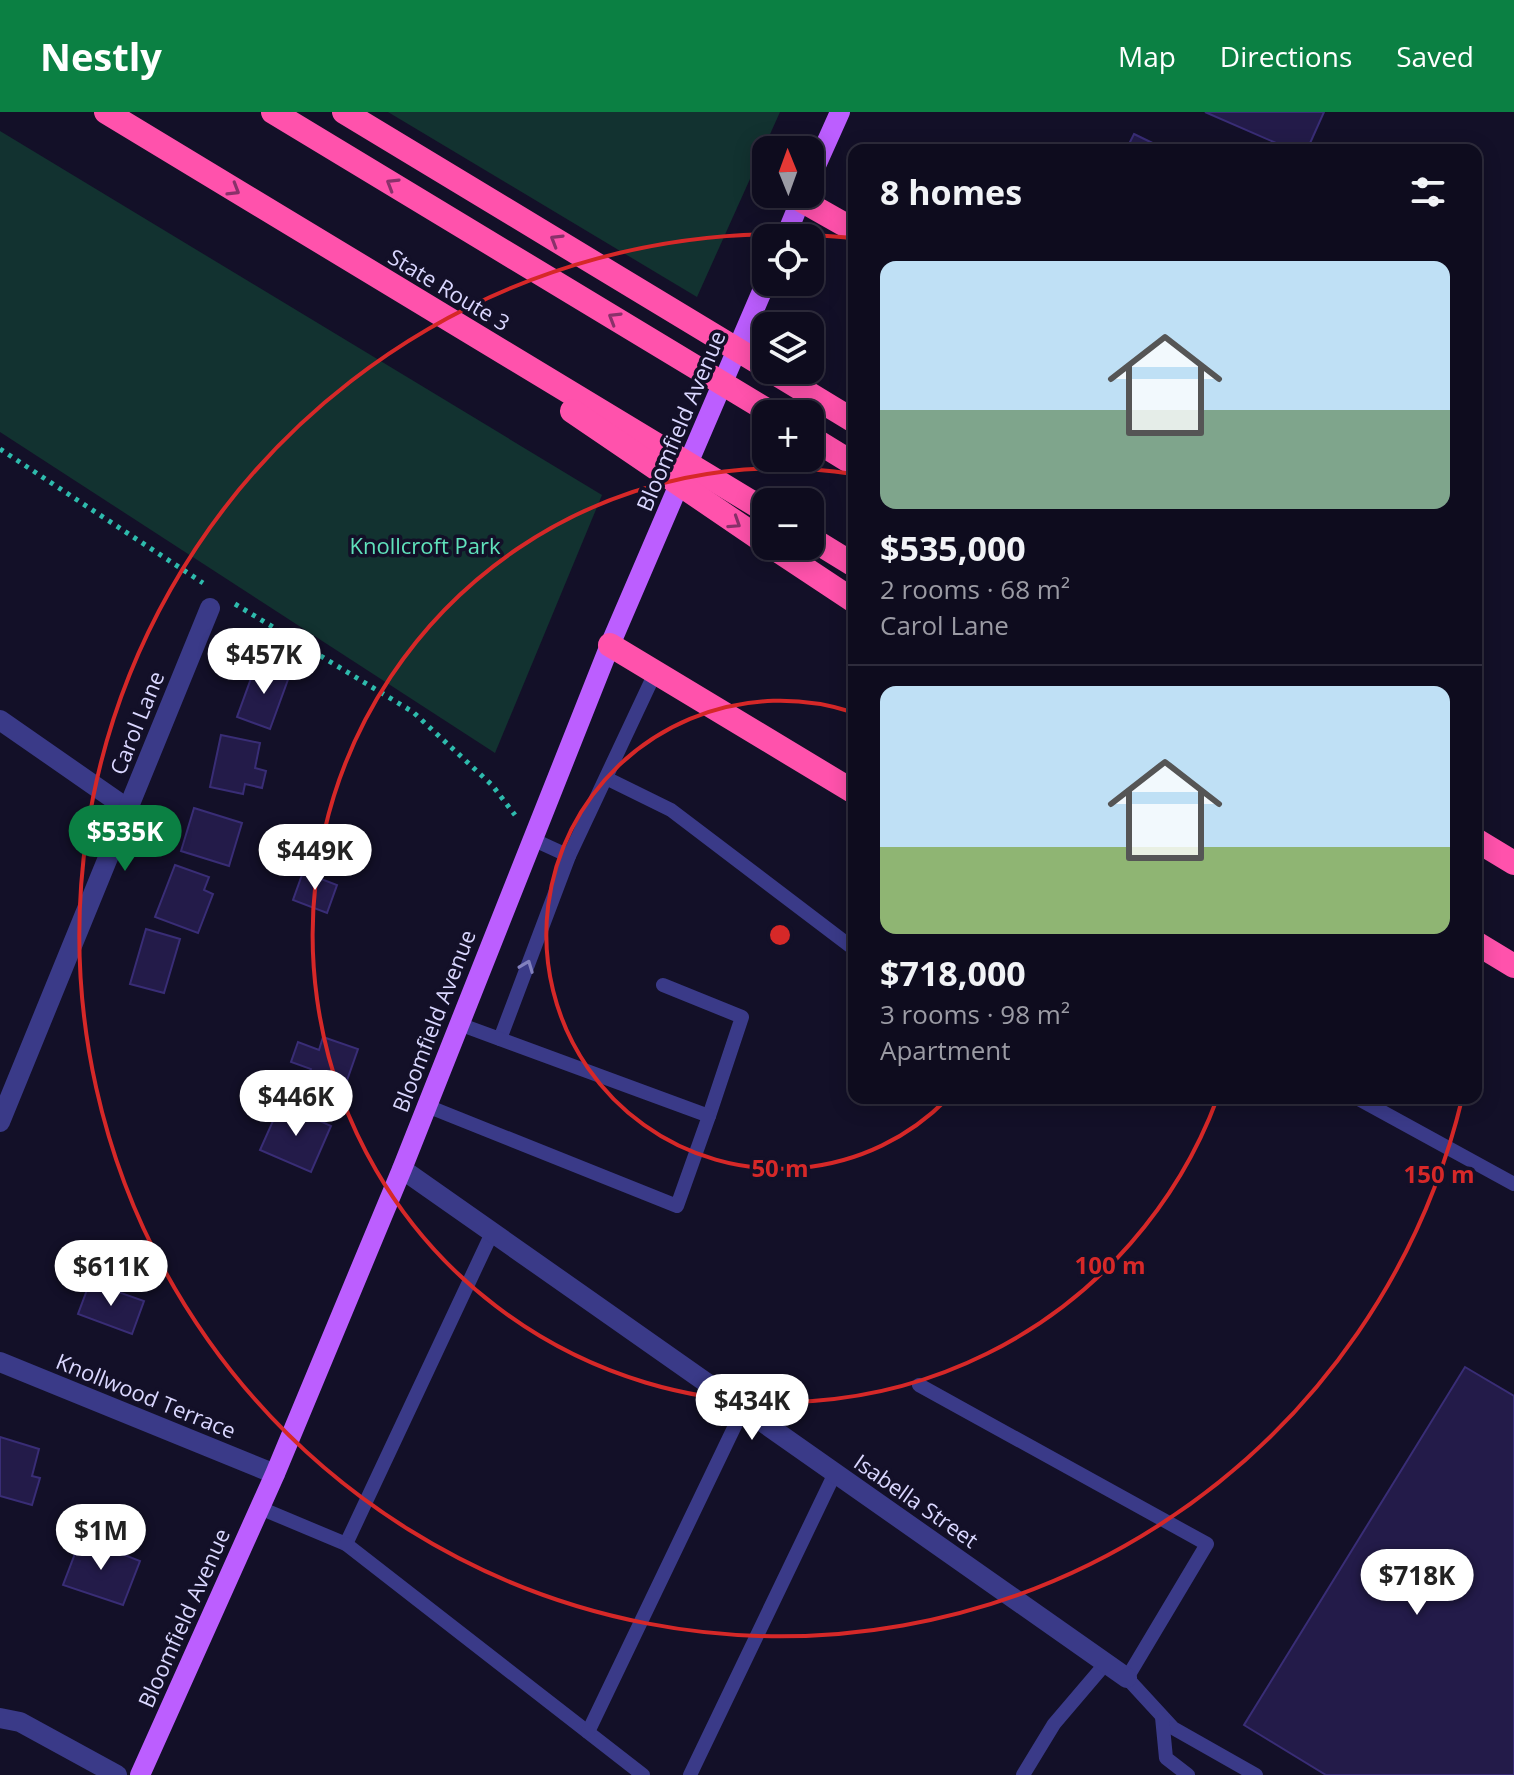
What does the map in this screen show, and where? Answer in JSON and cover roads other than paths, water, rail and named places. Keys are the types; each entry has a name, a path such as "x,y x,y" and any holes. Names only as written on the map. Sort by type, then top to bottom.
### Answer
{"highway":[{"name":"State Route 3","path":"106,112 434,311 640,448"},
{"path":"273,112 752,402"},
{"path":"344,112 752,359"},
{"path":"824,206 848,225"},
{"path":"793,384 848,417"},
{"path":"824,446 848,460"},
{"path":"640,448 714,480 752,503"},
{"path":"640,448 704,502 752,534"},
{"path":"824,547 848,561"},
{"path":"792,560 848,597"},
{"path":"610,645 848,788"},
{"path":"1482,842 1514,863"},
{"path":"1482,947 1514,966"}],"main road":[{"path":"824,148 840,112"},
{"name":"Bloomfield Avenue","path":"140,1775 275,1474 402,1169 610,645 760,296"}],"street":[{"name":"Carol Lane","path":"0,1122 210,608"},
{"path":"0,720 128,809"},
{"name":"Isabella Street","path":"402,1169 1127,1678"},
{"name":"Knollwood Terrace","path":"0,1362 275,1474"},
{"path":"0,1718 20,1722 117,1775"}],"lane":[{"path":"500,1039 569,856 608,779 655,673"},
{"path":"608,779 671,810 848,944"},
{"path":"532,839 569,856"},
{"path":"427,1106 677,1206 742,1017 663,985"},
{"path":"459,1024 709,1116"},
{"path":"1368,1104 1514,1184"},
{"path":"346,1544 492,1233"},
{"path":"919,1385 1207,1544 1127,1678 1173,1728 1256,1775"},
{"path":"588,1732 743,1409"},
{"path":"690,1775 835,1473"},
{"path":"260,1508 346,1544 643,1775"},
{"path":"1023,1775 1054,1724 1106,1663"},
{"path":"1162,1717 1166,1758 1188,1775"}],"park label":[{"name":"Knollcroft Park","path":"425,546"}]}
